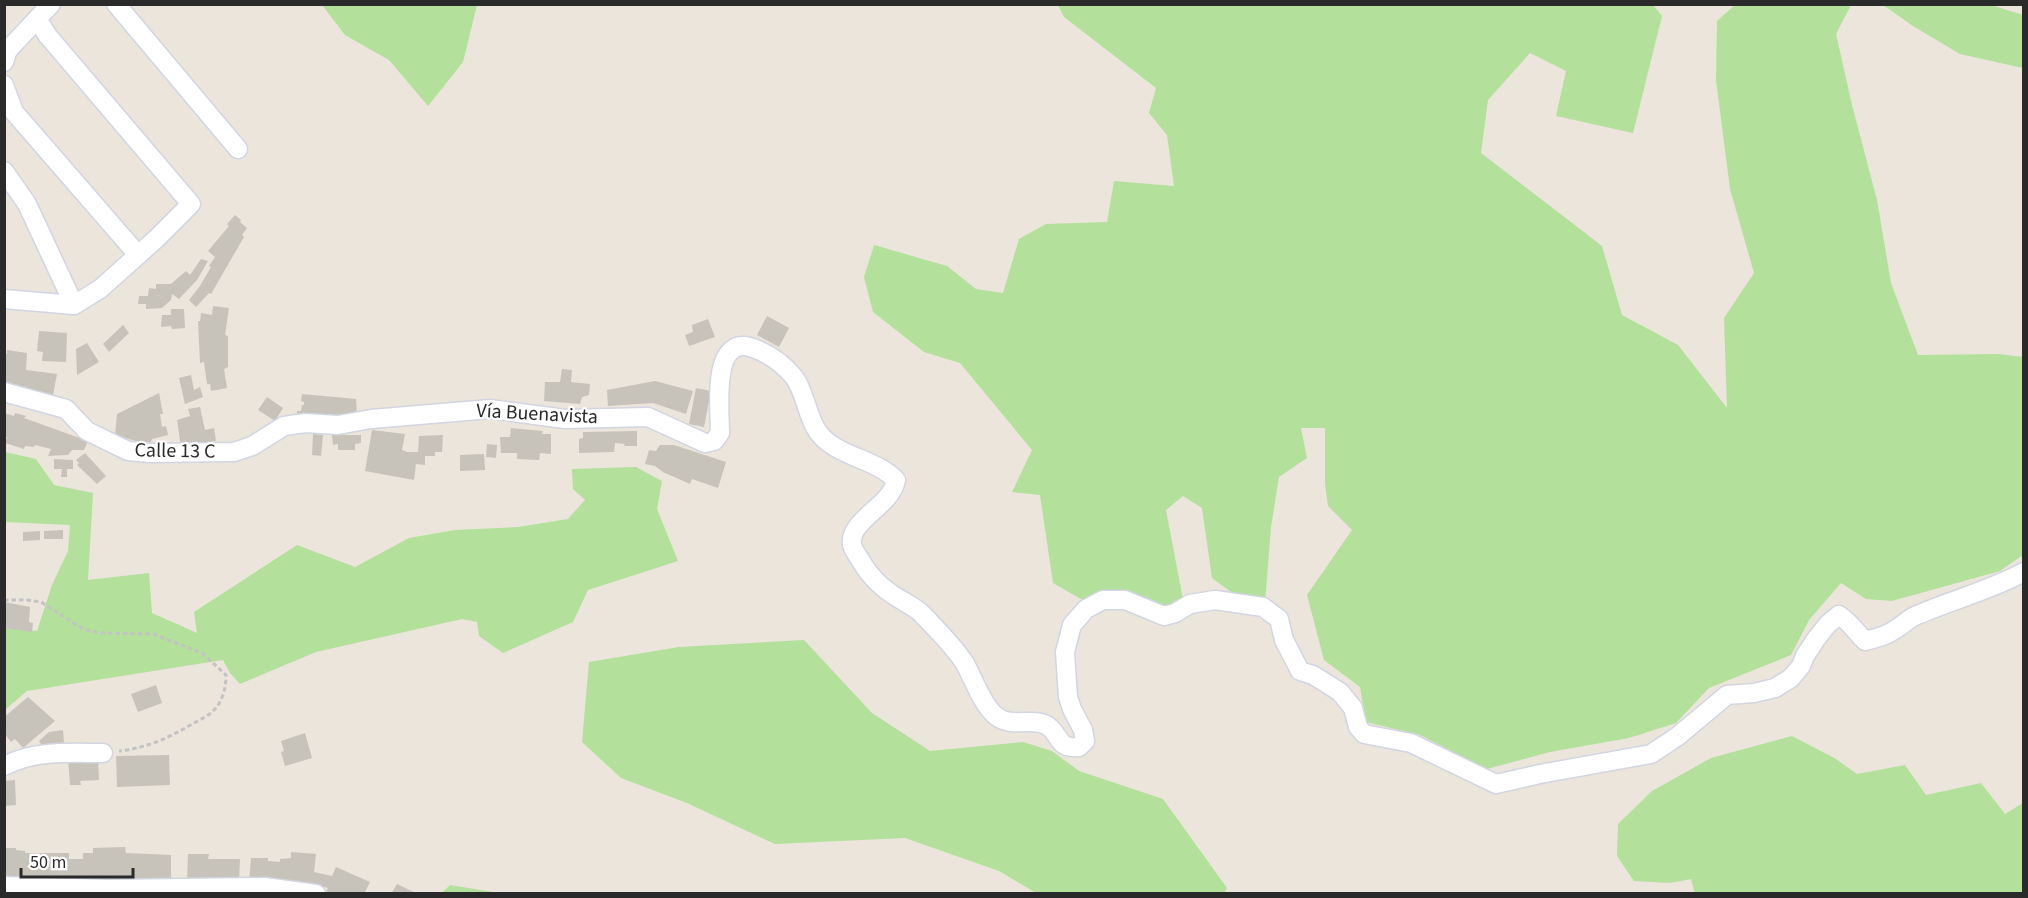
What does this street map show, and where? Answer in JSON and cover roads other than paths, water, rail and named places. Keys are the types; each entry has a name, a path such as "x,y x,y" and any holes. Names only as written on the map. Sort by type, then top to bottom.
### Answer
{"street":[{"path":"4,62 8,50 51,4"},
{"path":"116,4 238,149"},
{"path":"4,299 74,305 100,289 190,204 48,36 37,19"},
{"path":"4,85 14,112 138,255"},
{"path":"4,171 27,204 74,305"},
{"name":"Vía Buenavista","path":"284,426 305,423 338,425 371,419 490,409 565,419 648,417 705,443 714,441 720,433 720,372 729,351 740,345 749,345 776,358 796,379 818,432 847,453 888,472 896,480 894,489 888,498 866,516 853,533 852,545 865,569 879,585 919,611 951,644 993,715 1002,721 1016,724 1030,722 1047,726 1061,743 1070,748 1079,747 1085,741 1083,730 1068,697 1065,652 1072,625 1086,609 1103,600 1125,600 1164,616 1175,613 1190,604 1215,600 1263,607 1279,619 1284,640 1300,671 1313,675 1340,692 1353,708 1358,727 1364,734 1411,743 1496,784 1651,754 1678,736 1727,695 1754,693 1775,688 1791,678 1801,666 1816,639 1839,615 1848,621 1856,633 1865,640 1882,637 1897,629 1911,617 1960,597 1999,585 2024,572"},
{"name":"Calle 13 C","path":"4,392 66,409 87,431 128,451 234,452 252,447 284,426"},
{"path":"4,766 20,758 40,754 103,753"},
{"path":"4,886 108,889 265,887 316,894"}]}
